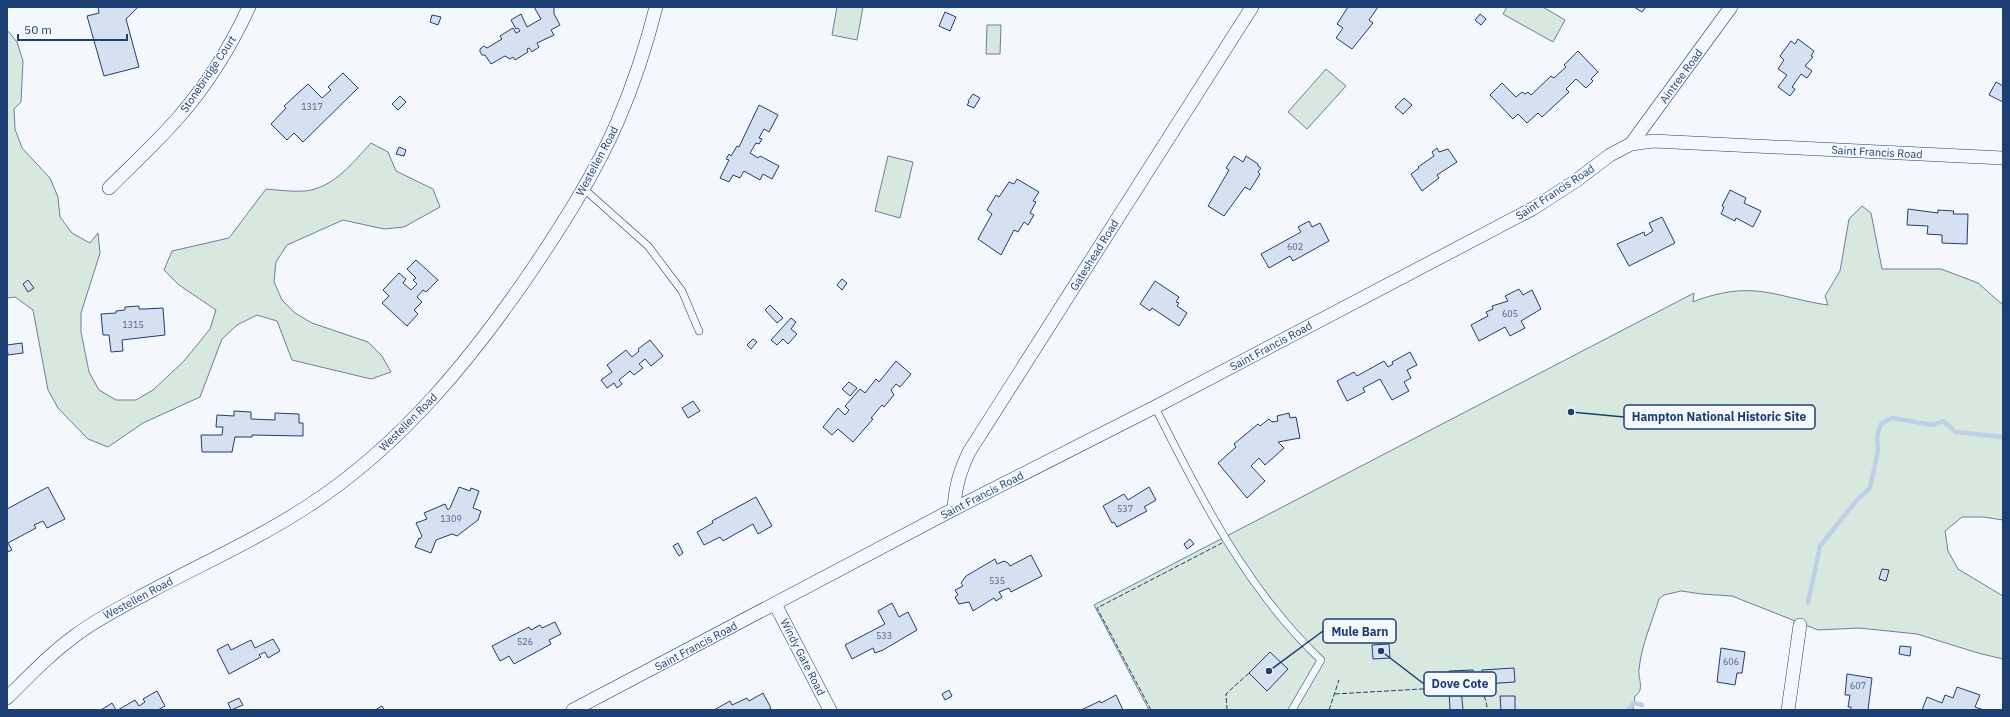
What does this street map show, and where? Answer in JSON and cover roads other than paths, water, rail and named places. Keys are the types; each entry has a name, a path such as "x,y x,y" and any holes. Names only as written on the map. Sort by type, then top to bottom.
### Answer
{"street":[{"name":"Stonebridge Court","path":"109,188 178,118 221,58 239,29 249,7"},
{"name":"Westellen Road","path":"7,698 57,649 88,627 140,597 284,521 329,492 372,457 423,409 472,354 516,294 584,189 628,98 645,48 656,7"},
{"name":"Gateshead Road","path":"954,509 955,488 960,470 969,452 1252,7"},
{"name":"Aintree Road","path":"1631,144 1731,7"},
{"name":"Saint Francis Road","path":"573,710 954,509 1155,407 1534,208 1577,180 1610,155 1631,144 1653,141 2003,158"},
{"name":"Windy Gate Road","path":"775,604 830,710"},
{"path":"1788,710 1800,625"}],"lane":[{"path":"584,189 648,246 682,291 699,331"},
{"path":"1155,407 1187,470 1235,554 1258,588 1309,649 1321,660 1292,710"}],"waterway":[{"path":"1808,603 1820,546 1857,500 1870,488 1878,450 1877,437 1881,424 1892,418 1933,425 1943,421 1956,432 2003,437"},
{"path":"1628,710 1634,703 1642,705"}],"place":[{"name":"Hampton National Historic Site","path":"1571,412"},
{"name":"Dove Cote","path":"1381,651"},
{"name":"Mule Barn","path":"1269,671"}]}
